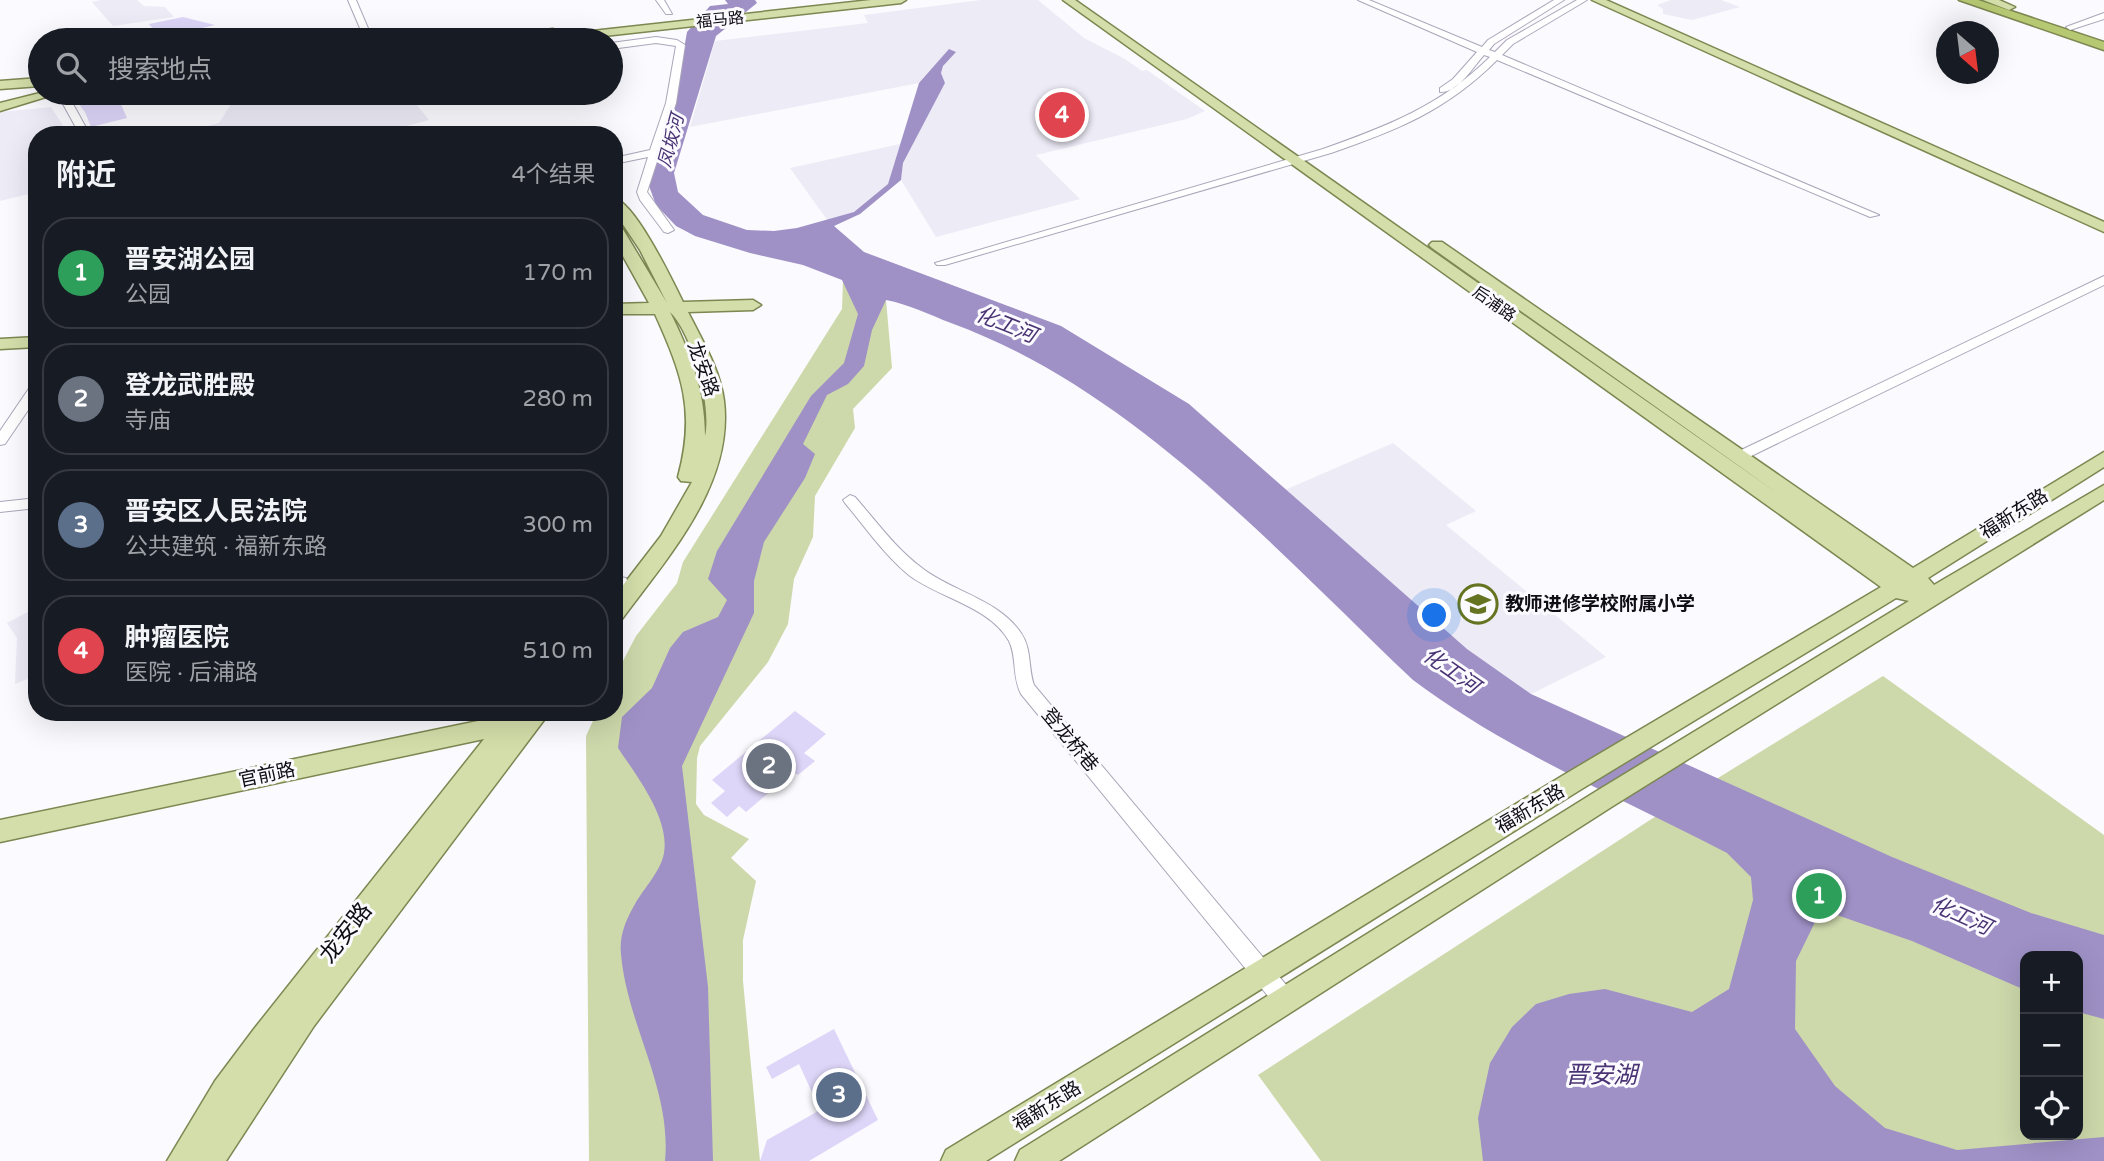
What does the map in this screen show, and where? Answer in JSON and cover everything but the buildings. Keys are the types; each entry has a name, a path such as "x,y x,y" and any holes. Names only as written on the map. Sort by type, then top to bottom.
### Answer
{"highway":[{"path":"1963,0 2104,38"},
{"path":"1987,0 2004,9 2104,46"}],"main road":[{"name":"福马路","path":"752,13 834,0"},
{"name":"福马路","path":"609,28 901,0"},
{"name":"后浦路","path":"1068,0 1740,456 1905,583"},
{"name":"后浦路","path":"1084,0 1105,12 1301,158 1929,600"},
{"path":"1597,0 2104,228"},
{"path":"1608,0 2104,221"},
{"name":"福马路","path":"623,33 694,20"},
{"path":"0,85 28,83"},
{"path":"0,95 28,93"},
{"path":"0,107 28,100"},
{"name":"龙安路","path":"623,214 630,223 667,305 691,386 697,421 695,456 682,490 664,523 623,576"},
{"name":"龙安路","path":"623,239 704,364 713,389 716,417 711,451 701,483 684,518 623,601"},
{"path":"623,308 753,301"},
{"path":"623,303 667,305"},
{"path":"0,337 28,335"},
{"path":"0,344 28,342"},
{"name":"福新东路","path":"957,1161 1572,783 1905,583 2104,458"},
{"name":"福新东路","path":"1031,1161 1604,799 2104,491"},
{"name":"官前路","path":"0,817 495,721"},
{"name":"官前路","path":"0,831 498,721"},
{"name":"龙安路","path":"183,1161 226,1092 264,1039 517,721"},
{"name":"龙安路","path":"208,1161 304,1016 517,721"}],"street":[{"path":"352,0 364,28"},
{"path":"660,0 670,12"},
{"path":"1362,0 1874,215"},
{"path":"1301,158 1389,119 1439,92 1456,81 1483,51 1508,30 1560,0"},
{"path":"941,263 1375,134 1433,107 1462,89 1510,42 1583,0"},
{"path":"2070,27 2104,16"},
{"path":"623,45 659,41 677,42 681,45 671,103 644,182 643,196 668,230"},
{"path":"69,105 80,126"},
{"path":"623,159 653,153"},
{"path":"1740,456 2104,280"},
{"path":"0,441 28,400"},
{"name":"登龙桥巷","path":"850,500 917,573 976,604 1011,633 1020,648 1020,673 1027,689 1285,1000"},
{"path":"0,507 28,504"}],"shaded area":[{"path":"137,0 144,6 165,7 174,17 113,26 92,2"},
{"path":"981,0 1038,0 1084,38 1142,71 1147,70 1205,111 1187,119 1036,155 1080,199 936,237 901,180 903,163 945,83 941,73 943,66 955,51 949,50 919,83 690,127 715,41 868,23 864,15"},
{"path":"1671,0 1721,0 1740,7 1692,20 1663,14 1663,9 1657,5"},
{"path":"230,105 417,105 429,120 406,126 207,126 219,123"},
{"path":"51,107 63,126 28,126 28,194 0,201 0,112"},
{"path":"900,144 888,184 854,212 828,221 790,168"},
{"name":"教师进修学校附属小学","path":"1393,443 1476,511 1446,525 1606,657 1531,694 1467,649 1285,490"},
{"path":"28,612 28,679 15,684 17,638 7,623"}],"green space":[{"path":"843,280 886,300 892,368 853,409 855,428 815,496 813,537 794,579 788,624 768,662 700,746 697,758 696,804 704,815 749,839 731,858 756,881 743,940 743,981 760,1161 589,1161 586,736 593,721 623,721 623,661 636,636 677,583 683,562 842,309"},
{"path":"1883,676 2104,835 2104,1161 1321,1161 1258,1075 1650,820"}],"water":[{"path":"725,0 755,0 757,3 716,36 674,173 678,192 703,215 747,230 774,231 797,228 854,212 888,184 919,83 949,49 956,52 943,66 941,73 945,83 903,163 901,180 860,214 834,226 864,252 1061,326 1189,404 1467,649 1531,694 1892,857 2031,913 2104,935 2104,1019 2083,1013 2083,951 2020,951 2020,988 1912,941 1831,913 1816,920 1796,961 1795,1029 1835,1086 1885,1128 1957,1150 2104,1137 2104,1161 1483,1161 1478,1118 1490,1063 1512,1027 1536,1004 1569,994 1605,989 1692,1012 1729,989 1753,900 1751,877 1727,853 1526,751 1449,706 1413,680 1254,527 1141,431 1080,388 1017,352 919,310 886,300 872,330 864,366 848,384 827,395 803,444 815,454 805,478 764,542 754,581 754,613 682,766 708,987 713,1161 665,1161 662,1108 631,1006 621,954 622,934 629,916 662,860 664,840 662,826 650,798 618,748 621,721 623,716 652,688 670,648 683,632 718,617 727,600 708,579 717,551 811,396 844,363 858,314 842,280 803,265 750,253 695,236 676,226 656,205 649,186 675,101 687,32 710,6 728,4"}],"place":[{"name":"肿瘤医院","path":"1062,115"},
{"name":"教师进修学校附属小学","path":"1478,604"},
{"name":"登龙武胜殿","path":"769,766"},
{"name":"晋安湖公园","path":"1819,896"},
{"name":"晋安区人民法院","path":"839,1095"}],"water label":[{"name":"凤坂河","path":"671,141"},
{"name":"化工河","path":"1006,325"},
{"name":"化工河","path":"1451,671"},
{"name":"化工河","path":"1961,916"},
{"name":"晋安湖","path":"1601,1075"}]}
